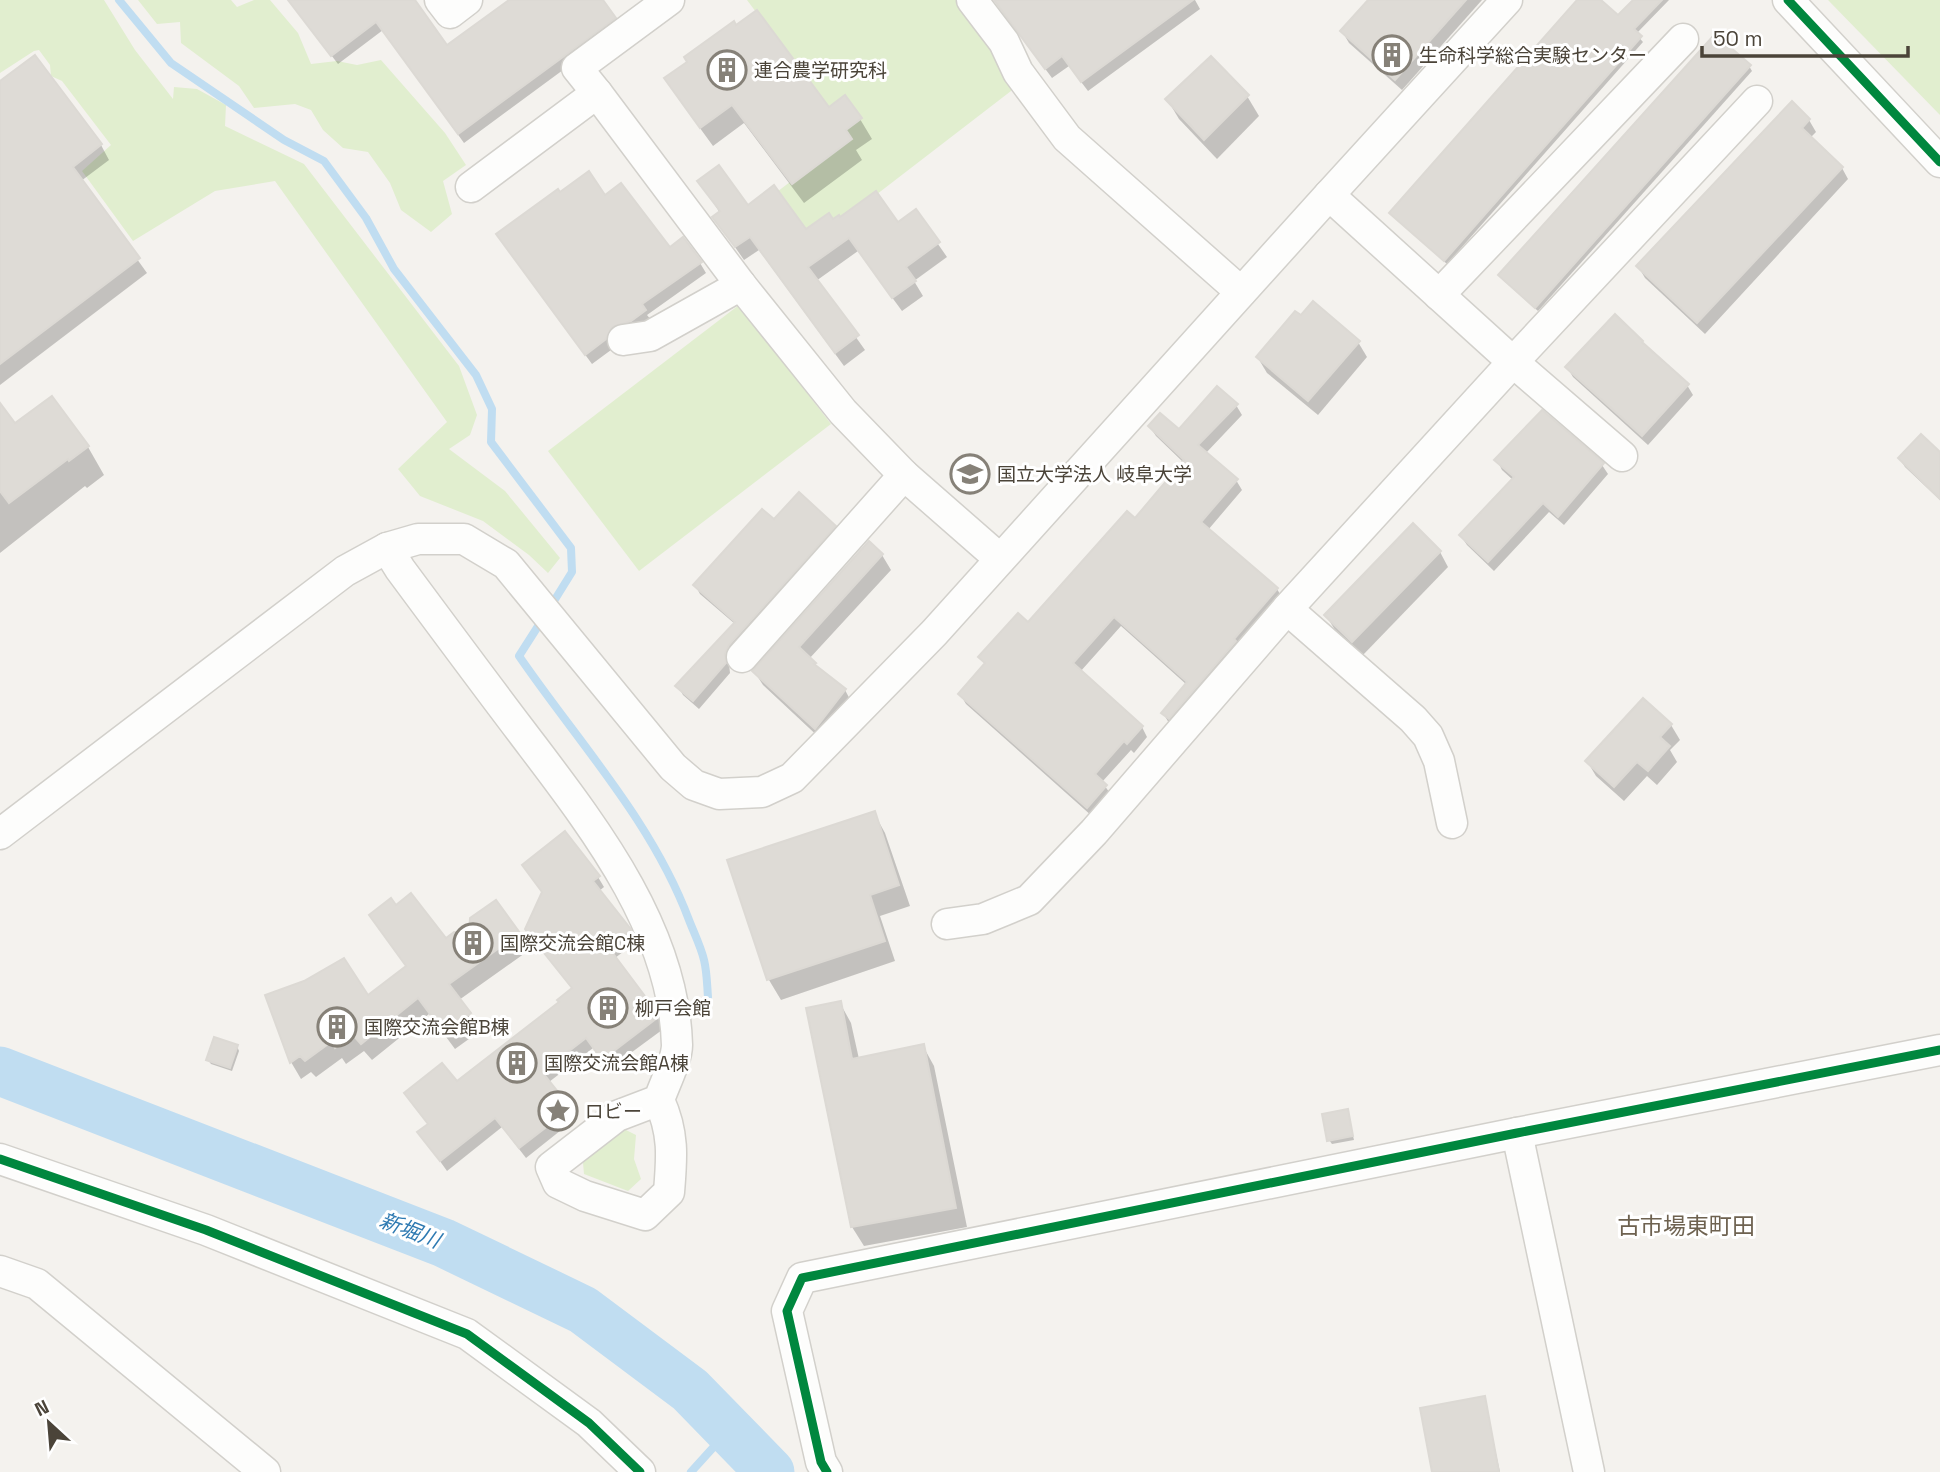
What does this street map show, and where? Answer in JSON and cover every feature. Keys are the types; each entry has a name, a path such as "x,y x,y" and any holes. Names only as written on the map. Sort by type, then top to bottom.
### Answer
{"street":[{"path":"440,0 450,13 467,0"},
{"path":"669,0 635,10 578,68 741,285 844,412 904,475 1000,559"},
{"path":"972,0 1004,41 1018,72 1068,138 1241,292"},
{"path":"0,834 345,571 387,548 418,539 464,539 506,564 673,767 694,785 719,794 762,792 792,778 934,633 1507,0"},
{"path":"1788,0 1940,162"},
{"path":"1439,295 1683,39"},
{"path":"471,187 597,93"},
{"path":"947,924 983,919 1029,900 1094,832 1287,609 1757,101"},
{"path":"1329,195 1622,457"},
{"path":"623,340 650,336 741,285"},
{"path":"742,657 904,475"},
{"path":"387,548 588,821 624,878 649,929 671,995 677,1048 659,1100"},
{"path":"1287,609 1413,719 1428,736 1439,761 1452,823"},
{"path":"827,1472 821,1462 787,1311 802,1278 1517,1133 1940,1051"},
{"path":"1517,1133 1589,1472"},
{"path":"0,1159 206,1230 467,1334 589,1423 640,1472"},
{"path":"0,1271 37,1284 265,1472"}],"green space":[{"path":"0,0 104,0 135,50 173,99 174,87 197,89 226,105 225,126 304,164 459,366 477,415 470,435 449,449 505,491 560,558 548,573 529,555 483,521 420,496 398,469 447,422 275,181 215,191 133,241 82,171 111,145 62,81 51,76 50,65 39,50 0,73"},
{"path":"138,0 231,0 237,7 254,0 270,0 298,33 311,64 337,61 357,65 381,60 445,133 466,165 443,181 452,214 431,232 401,210 390,183 368,152 343,148 323,130 311,110 295,104 254,108 239,86 181,43 180,22 157,24"},
{"path":"747,0 959,0 1010,66 1011,91 807,248 769,198 849,137"},
{"path":"1828,0 1940,0 1940,115"},
{"path":"739,305 831,424 639,571 548,451"},
{"path":"624,1129 636,1135 634,1159 641,1179 628,1191 584,1174 583,1163 597,1144"}],"building":[{"path":"288,0 415,0 447,45 509,0 603,0 616,18 458,134 376,22 331,56"},
{"path":"994,0 1193,0 1081,82 1062,56 1045,69"},
{"name":"生命科学総合実験センター","path":"1368,0 1466,0 1395,80 1340,31"},
{"path":"1577,0 1601,0 1618,15 1633,0 1662,0 1634,29 1642,36 1444,261 1389,213"},
{"path":"757,10 829,107 845,95 862,118 846,130 852,139 792,184 732,105 700,128 664,78 687,62 684,57 734,21 736,25"},
{"path":"1715,34 1751,65 1535,308 1498,275"},
{"path":"35,55 102,144 73,167 140,258 0,364 0,81"},
{"path":"1211,56 1249,95 1204,140 1165,99"},
{"path":"1792,101 1810,119 1802,128 1843,167 1697,323 1636,266"},
{"path":"719,165 748,205 774,185 806,229 829,213 833,219 839,215 840,217 876,191 898,222 916,209 940,242 906,267 916,281 892,298 849,238 808,267 859,335 835,353 750,237 735,247 712,217 720,211 697,181"},
{"path":"589,171 605,195 621,183 670,247 683,237 702,262 642,304 646,310 631,321 612,327 606,339 585,355 496,234 558,189 560,192"},
{"path":"1313,301 1360,341 1308,401 1256,357 1295,311 1301,315"},
{"path":"1615,314 1689,384 1642,436 1565,367"},
{"path":"1217,386 1238,404 1198,445 1238,479 1201,522 1278,588 1169,719 1161,713 1187,682 1114,617 1073,663 1143,726 1127,744 1124,741 1095,774 1107,785 1087,808 958,694 985,663 978,657 1018,613 1028,622 1127,511 1135,518 1184,460 1148,426 1160,413 1179,429"},
{"path":"52,396 89,446 9,503 0,491 0,403 15,423"},
{"path":"1542,410 1604,463 1558,517 1543,503 1488,562 1459,535 1514,477 1494,460"},
{"path":"1921,434 1940,452 1940,499 1898,458"},
{"path":"799,492 836,526 729,645 725,654 726,663 693,701 675,686 735,622 693,585 762,509 774,519"},
{"path":"1413,523 1441,551 1352,642 1324,615"},
{"path":"869,541 883,554 799,647 816,663 814,664 846,689 815,729 752,671"},
{"path":"1643,698 1672,724 1660,737 1670,746 1648,771 1637,762 1614,787 1585,761"},
{"path":"875,811 899,885 870,895 885,941 767,980 727,860"},
{"path":"565,831 600,876 593,881 631,930 609,948 656,1011 657,1018 602,1060 586,1038 542,1072 571,1108 519,1148 495,1118 440,1161 417,1132 428,1124 404,1093 442,1063 457,1081 559,1002 557,1000 572,988 525,929 542,892 522,865"},
{"path":"411,893 446,938 454,932 469,935 470,918 496,900 520,933 449,984 471,1013 444,1033 418,998 361,1044 353,1035 335,1048 331,1042 305,1061 300,1056 290,1063 265,995 304,981 344,958 368,995 406,966 369,915 391,898 396,905"},
{"path":"841,1001 852,1059 924,1044 956,1208 851,1227 806,1008"},
{"path":"214,1037 238,1045 230,1068 206,1060"},
{"path":"1348,1109 1353,1136 1327,1141 1322,1114"},
{"path":"1485,1396 1499,1472 1432,1472 1420,1408"}],"waterway":[{"path":"119,0 171,63 284,140 324,161 366,218 394,269 476,375 492,409 491,442 571,548 572,572 549,609"},
{"path":"542,620 519,656 612,783 655,849 701,950 706,969 708,997"},
{"name":"新堀川","path":"0,1071 444,1243 583,1310 690,1390 770,1472"},
{"path":"691,1472 729,1430"}],"cycle path":[{"path":"1788,0 1940,162"},
{"path":"827,1472 821,1462 787,1311 802,1278 1940,1050"},
{"path":"0,1159 206,1230 467,1334 589,1423 640,1472"}],"place":[{"name":"生命科学総合実験センター","path":"1392,55"},
{"name":"連合農学研究科","path":"727,70"},
{"name":"国立大学法人 岐阜大学","path":"970,474"},
{"name":"国際交流会館C棟","path":"473,943"},
{"name":"柳戸会館","path":"608,1008"},
{"name":"国際交流会館B棟","path":"337,1027"},
{"name":"国際交流会館A棟","path":"517,1063"},
{"name":"ロビー","path":"558,1111"}],"district":[{"name":"古市場東町田","path":"1686,1226"}]}
